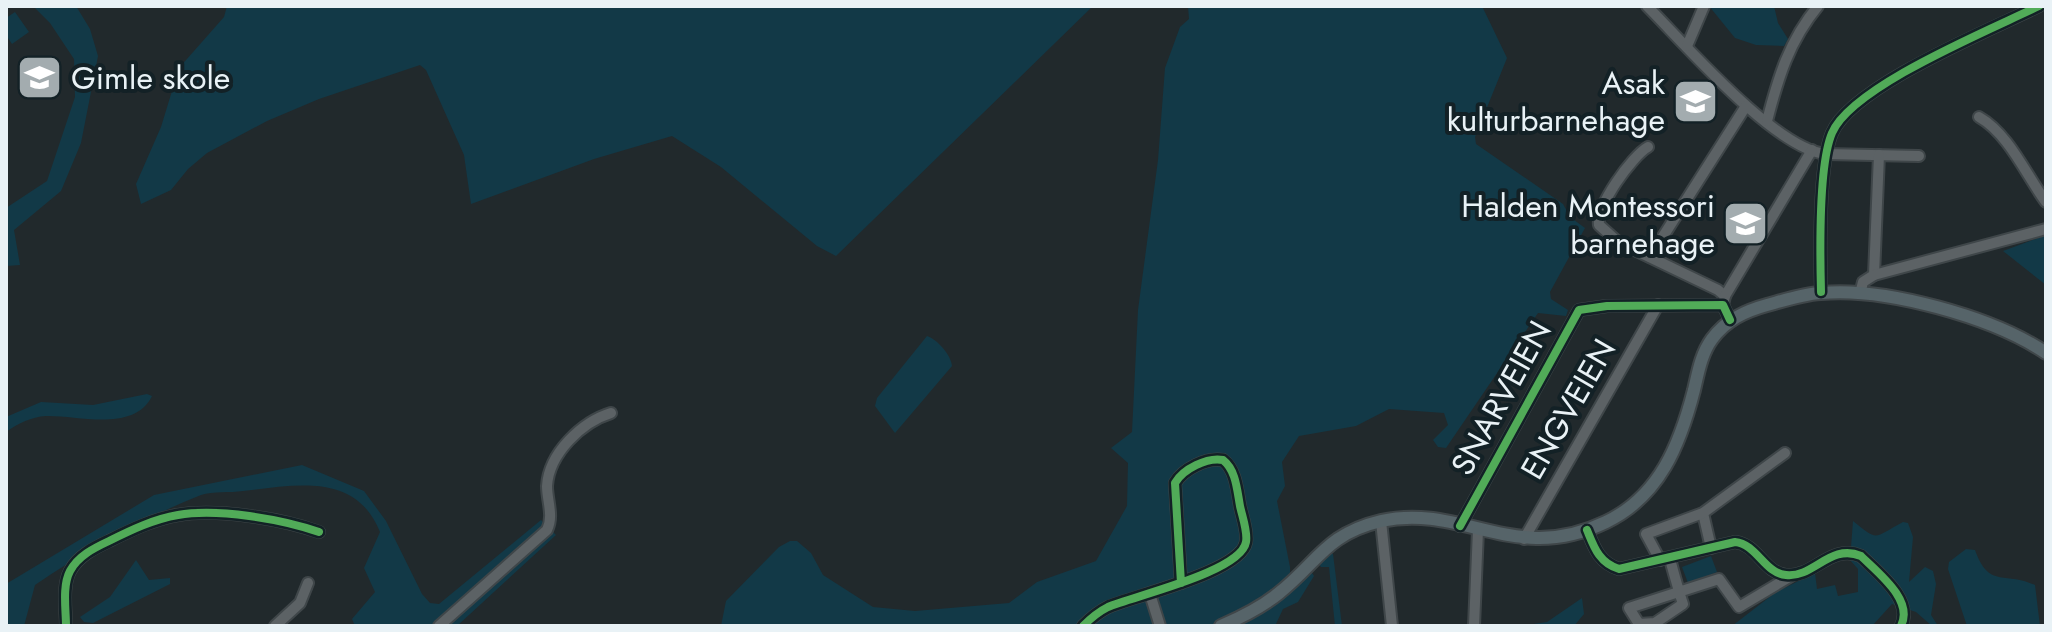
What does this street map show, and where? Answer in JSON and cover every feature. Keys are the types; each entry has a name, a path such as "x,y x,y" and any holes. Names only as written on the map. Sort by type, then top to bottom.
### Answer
{"main road":[{"path":"1221,626 1281,592 1333,541 1381,521 1423,519 1524,539 1553,539 1587,530 1619,515 1640,499 1667,467 1681,436 1705,353 1712,339 1730,320 1750,310 1807,294 1860,294 1981,320 2020,337 2046,353"}],"street":[{"path":"1647,6 1746,106 1812,150 1826,154 1919,156"},
{"path":"1687,46 1704,6"},
{"path":"1767,121 1785,59 1799,31 1818,6"},
{"path":"1821,292 1826,154 1836,125 1859,98 2039,6"},
{"path":"1650,257 1746,106"},
{"path":"1979,117 1990,123 2002,138 2046,202"},
{"path":"1648,147 1638,153 1624,173 1598,219 1612,238 1724,300 1730,320"},
{"path":"1724,300 1812,150"},
{"path":"1874,275 1879,155"},
{"path":"1860,294 1863,282 1874,275 2046,229"},
{"name":"SNARVEIEN","path":"1460,526 1577,312 1588,306 1724,300"},
{"name":"ENGVEIEN","path":"1524,539 1658,305"},
{"path":"439,626 547,530 551,522 547,484 557,458 579,431 611,413"},
{"path":"1785,453 1703,513 1646,534 1665,560 1680,594 1682,606 1649,625 1634,621 1629,608 1680,594 1721,578 1739,607 1837,553 1861,556 1900,598 1905,608 1901,626"},
{"path":"1083,626 1104,609 1181,583 1219,566 1246,546 1233,472 1223,460 1210,460 1177,480 1174,501 1181,583"},
{"path":"1703,513 1711,548"},
{"path":"66,626 67,575 72,566 86,553 154,521 187,514 229,516 294,523 319,532"},
{"path":"1381,521 1392,626"},
{"path":"1474,626 1478,530"},
{"path":"1587,530 1597,553 1611,566 1632,568 1743,543 1773,570 1791,576"},
{"path":"275,626 300,603 308,583"},
{"path":"1150,594 1160,626"}],"shaded area":[{"path":"33,6 76,6 90,29 98,56 81,143 61,191 14,230 20,265 6,266 6,208 47,181 75,97 74,59 50,23"},
{"path":"227,6 1093,6 836,256 817,246 721,167 672,136 594,159 471,204 464,155 426,70 420,65 319,99 267,121 207,153 188,169 171,190 141,204 136,184 161,127 179,68 224,17"},
{"path":"1188,6 1482,6 1507,58 1475,137 1476,144 1563,204 1570,217 1585,228 1550,292 1551,299 1568,310 1566,316 1538,313 1446,448 1438,447 1433,440 1448,425 1444,413 1389,409 1356,426 1299,436 1282,462 1285,486 1277,501 1290,567 1290,589 1310,570 1314,576 1298,602 1283,609 1275,626 721,626 726,601 779,547 790,541 797,541 811,553 823,575 873,607 915,611 1009,603 1037,582 1096,561 1127,506 1128,463 1111,448 1132,432 1138,310 1158,160 1165,68 1180,27 1189,19"},
{"path":"1709,6 1774,6 1778,23 1788,39 1784,46 1756,45 1735,38"},
{"path":"15,12 29,32 12,44 6,35 6,18"},
{"path":"2046,235 2046,285 2003,251"},
{"path":"927,336 943,348 952,366 895,433 875,406 877,398"},
{"path":"147,394 152,396 144,407 132,415 104,420 41,417 25,421 6,432 6,417 41,402 93,405"},
{"path":"302,465 364,491 386,521 422,594 430,603 439,604 541,520 556,535 457,626 355,626 352,619 375,592 364,568 380,532 356,499 340,491 303,486 206,494 136,525 35,585 24,626 6,626 6,584 154,495"},
{"path":"1853,521 1872,535 1881,534 1903,522 1908,523 1913,537 1909,582 1925,567 1933,571 1936,584 1931,615 1938,626 1932,626 1916,612 1892,604 1872,626 1732,626 1776,592 1815,573 1817,589 1835,585 1838,596 1858,592 1858,569 1850,560"},
{"path":"1966,549 1975,550 1980,562 1992,575 2035,585 2040,626 1967,626 1948,569 1949,562"},
{"path":"1333,554 1342,626 1335,626 1329,567 1321,567 1317,562"},
{"path":"1711,556 1717,572 1688,583 1682,567"},
{"path":"136,560 149,580 170,578 170,584 93,623 84,622 80,617 110,597"},
{"path":"1582,598 1584,614 1574,626 1521,626 1547,622"}],"cycle path":[{"path":"1821,292 1824,166 1832,133 1845,115 1893,78 2039,6"},
{"path":"1460,526 1579,310 1607,306 1723,305 1730,320"},
{"path":"1083,626 1108,607 1161,590 1184,582 1207,573 1240,553 1246,542 1246,529 1237,487 1223,460 1196,465 1175,483 1181,583"},
{"path":"66,626 66,584 73,566 92,550 151,522 194,513 230,514 268,519 319,532"},
{"path":"1587,530 1602,559 1619,569 1735,542 1743,544 1772,569 1786,575 1796,575 1840,554 1861,556 1899,597 1904,616 1901,626"}],"place":[{"name":"Gimle skole","path":"40,78"},
{"name":"Asak kulturbarnehage","path":"1696,101"},
{"name":"Halden Montessori barnehage","path":"1746,224"}]}
